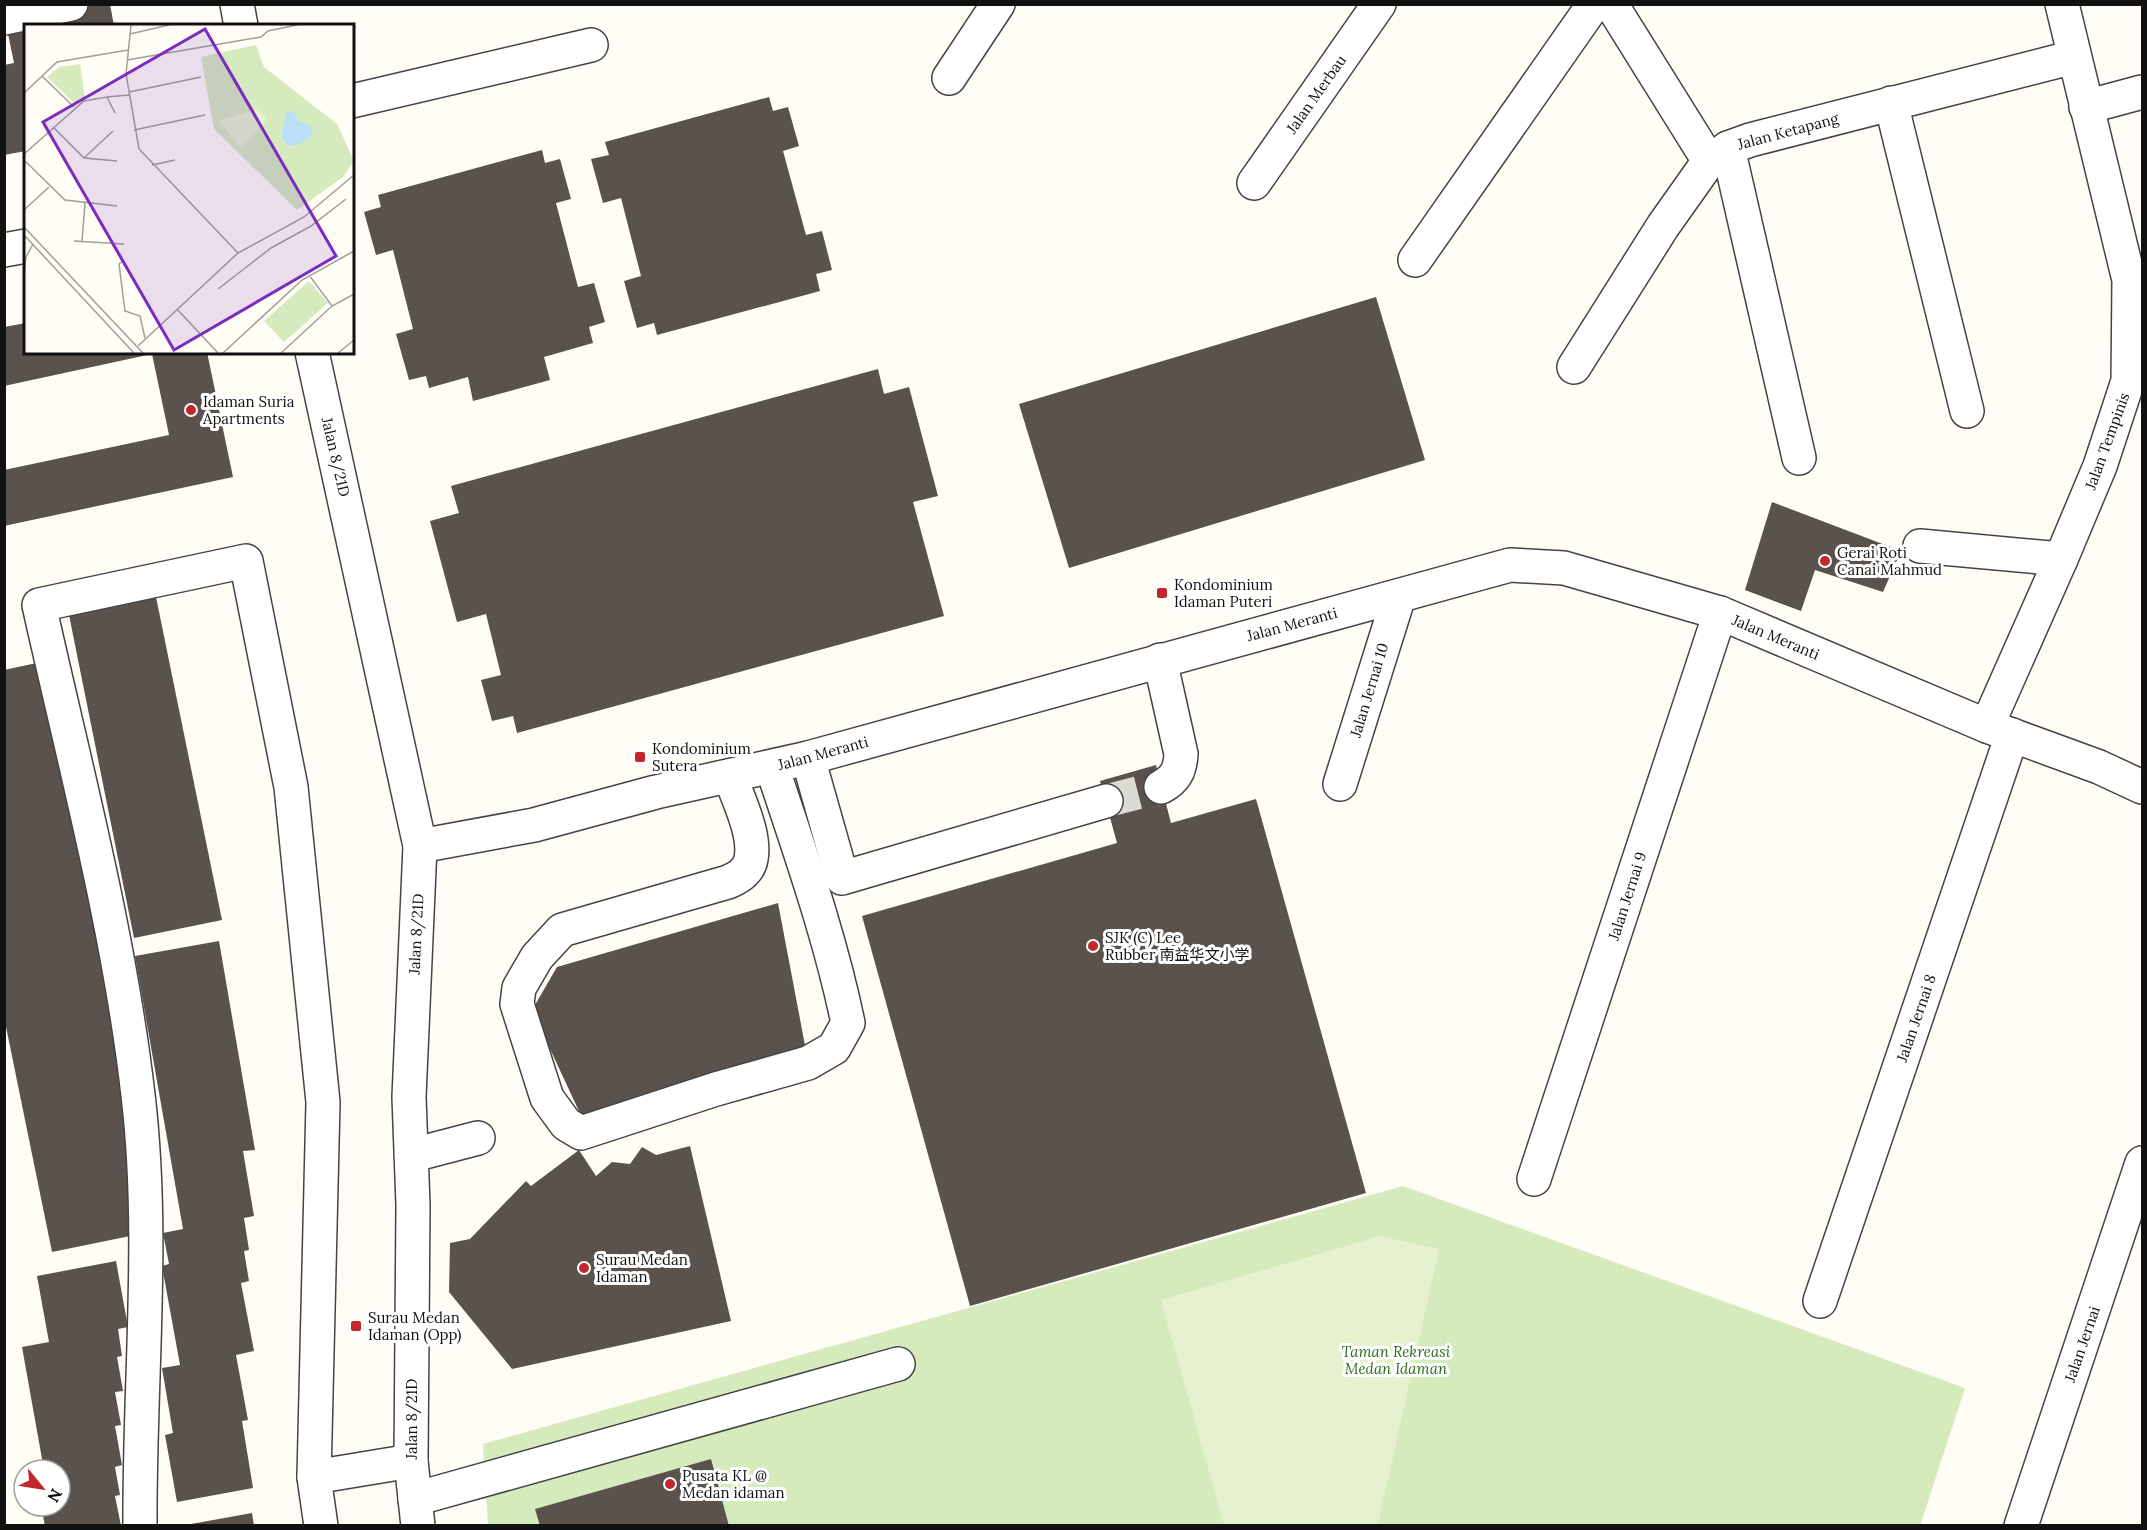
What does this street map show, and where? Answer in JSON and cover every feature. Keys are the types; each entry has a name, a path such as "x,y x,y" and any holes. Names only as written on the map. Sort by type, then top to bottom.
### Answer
{"street":[{"path":"4,18 71,4"},
{"path":"237,4 241,24"},
{"path":"949,78 998,4"},
{"name":"Jalan Merbau","path":"1254,183 1379,4"},
{"path":"1415,260 1594,4"},
{"path":"1611,4 1719,154 1799,458"},
{"name":"Jalan Tempinis","path":"1999,730 2061,559 2100,466 2128,381 2136,278 2086,107 2062,4"},
{"path":"354,100 591,45"},
{"name":"Jalan Ketapang","path":"1719,154 1891,103 2074,57"},
{"path":"2086,107 2142,92"},
{"path":"1891,103 1967,411"},
{"path":"1574,367 1663,226 1719,154"},
{"path":"4,250 24,246"},
{"name":"Jalan 8/21D","path":"312,354 420,846 409,1097 412,1155 414,1491"},
{"path":"1920,546 2061,559"},
{"path":"140,1526 146,1251 139,1096 115,946 39,605 246,561 291,787 323,1102 315,1485 321,1526"},
{"name":"Jalan Meranti","path":"420,846 534,825 656,792 808,758 1510,565 1564,568 1720,613 1999,730 2142,787"},
{"name":"Jalan Jernai 10","path":"1340,784 1399,596"},
{"name":"Jalan Jernai 9","path":"1534,1179 1720,613"},
{"path":"1160,660 1182,754 1180,767 1172,781 1161,787"},
{"name":"Jalan Jernai 8","path":"1820,1301 1999,730"},
{"path":"808,758 842,878 1106,801"},
{"path":"730,776 750,836 751,860 741,876 729,882 562,930 537,957 519,988 517,1004 547,1098 566,1124 581,1133 705,1092 808,1063 834,1048 848,1023 840,984 812,889 772,767"},
{"path":"412,1155 478,1138"},
{"name":"Jalan Jernai","path":"2020,1526 2142,1163"},
{"path":"315,1485 414,1491 898,1364"}],"green space":[{"name":"Taman Rekreasi Medan Idaman","path":"1403,1186 1965,1388 1920,1526 488,1525 483,1444"},
{"path":"1380,1236 1439,1249 1378,1525 1224,1525 1161,1300"}],"building":[{"path":"99,4 110,4 114,24 24,24 24,151 4,155 4,65 14,63 6,24"},
{"path":"769,97 773,111 788,107 799,146 783,151 806,235 822,231 832,270 816,274 820,291 657,335 654,323 637,328 624,281 641,276 621,198 603,203 591,159 609,155 605,142"},
{"path":"542,150 545,163 560,159 571,199 556,203 578,287 594,283 605,322 589,327 593,343 544,357 550,380 473,401 468,377 429,388 426,376 409,380 396,334 413,329 393,250 376,255 364,212 381,207 378,195"},
{"path":"1376,297 1425,460 1069,568 1019,404"},
{"name":"Idaman Suria Apartments","path":"24,323 24,354 152,354 4,386 4,327"},
{"name":"Idaman Suria Apartments","path":"152,354 207,354 233,477 4,526 4,470 169,435"},
{"path":"878,369 884,394 909,387 938,496 913,502 944,616 517,733 513,716 492,721 481,680 501,675 486,614 457,622 430,521 459,513 451,486"},
{"name":"Gerai Roti Canai Mahmud","path":"1772,502 1901,551 1883,592 1815,570 1801,611 1745,590"},
{"path":"155,592 222,920 134,938 68,610"},
{"path":"46,661 126,1061 135,1235 52,1252 4,1017 4,670"},
{"name":"SJK (C) Lee Rubber 南益华文小学","path":"1156,765 1171,823 1256,799 1366,1193 970,1306 862,916 1117,843 1100,781"},
{"path":"778,903 807,1056 584,1122 532,1010 557,967"},
{"path":"219,941 255,1150 243,1151 254,1216 244,1218 249,1250 244,1251 249,1281 241,1283 254,1351 236,1355 248,1420 242,1421 253,1488 177,1502 165,1435 173,1433 162,1368 180,1365 162,1266 169,1264 163,1233 183,1229 135,956"},
{"name":"Surau Medan Idaman","path":"690,1146 731,1321 512,1369 449,1292 450,1243 470,1239 526,1181 531,1186 579,1150 596,1176 612,1162 630,1164 642,1147 656,1155"},
{"path":"116,1261 128,1327 118,1329 122,1356 117,1357 123,1391 115,1392 121,1425 115,1426 122,1465 115,1467 120,1495 115,1496 121,1526 45,1526 43,1518 72,1518 72,1458 42,1458 22,1347 49,1342 37,1276"},
{"name":"Pusata KL @ Medan idaman","path":"711,1459 729,1526 540,1526 535,1509"},
{"path":"252,1513 254,1526 191,1526 191,1524"}],"tunnel":[{"path":"1106,801 1161,787"}],"place":[{"name":"Idaman Suria Apartments","path":"191,410"},
{"name":"Gerai Roti Canai Mahmud","path":"1825,561"},
{"name":"Kondominium Idaman Puteri","path":"1162,593"},
{"name":"Kondominium Sutera","path":"640,757"},
{"name":"SJK (C) Lee Rubber 南益华文小学","path":"1093,946"},
{"name":"Surau Medan Idaman","path":"584,1268"},
{"name":"Surau Medan Idaman (Opp)","path":"356,1326"},
{"name":"Pusata KL @ Medan idaman","path":"670,1484"}]}
